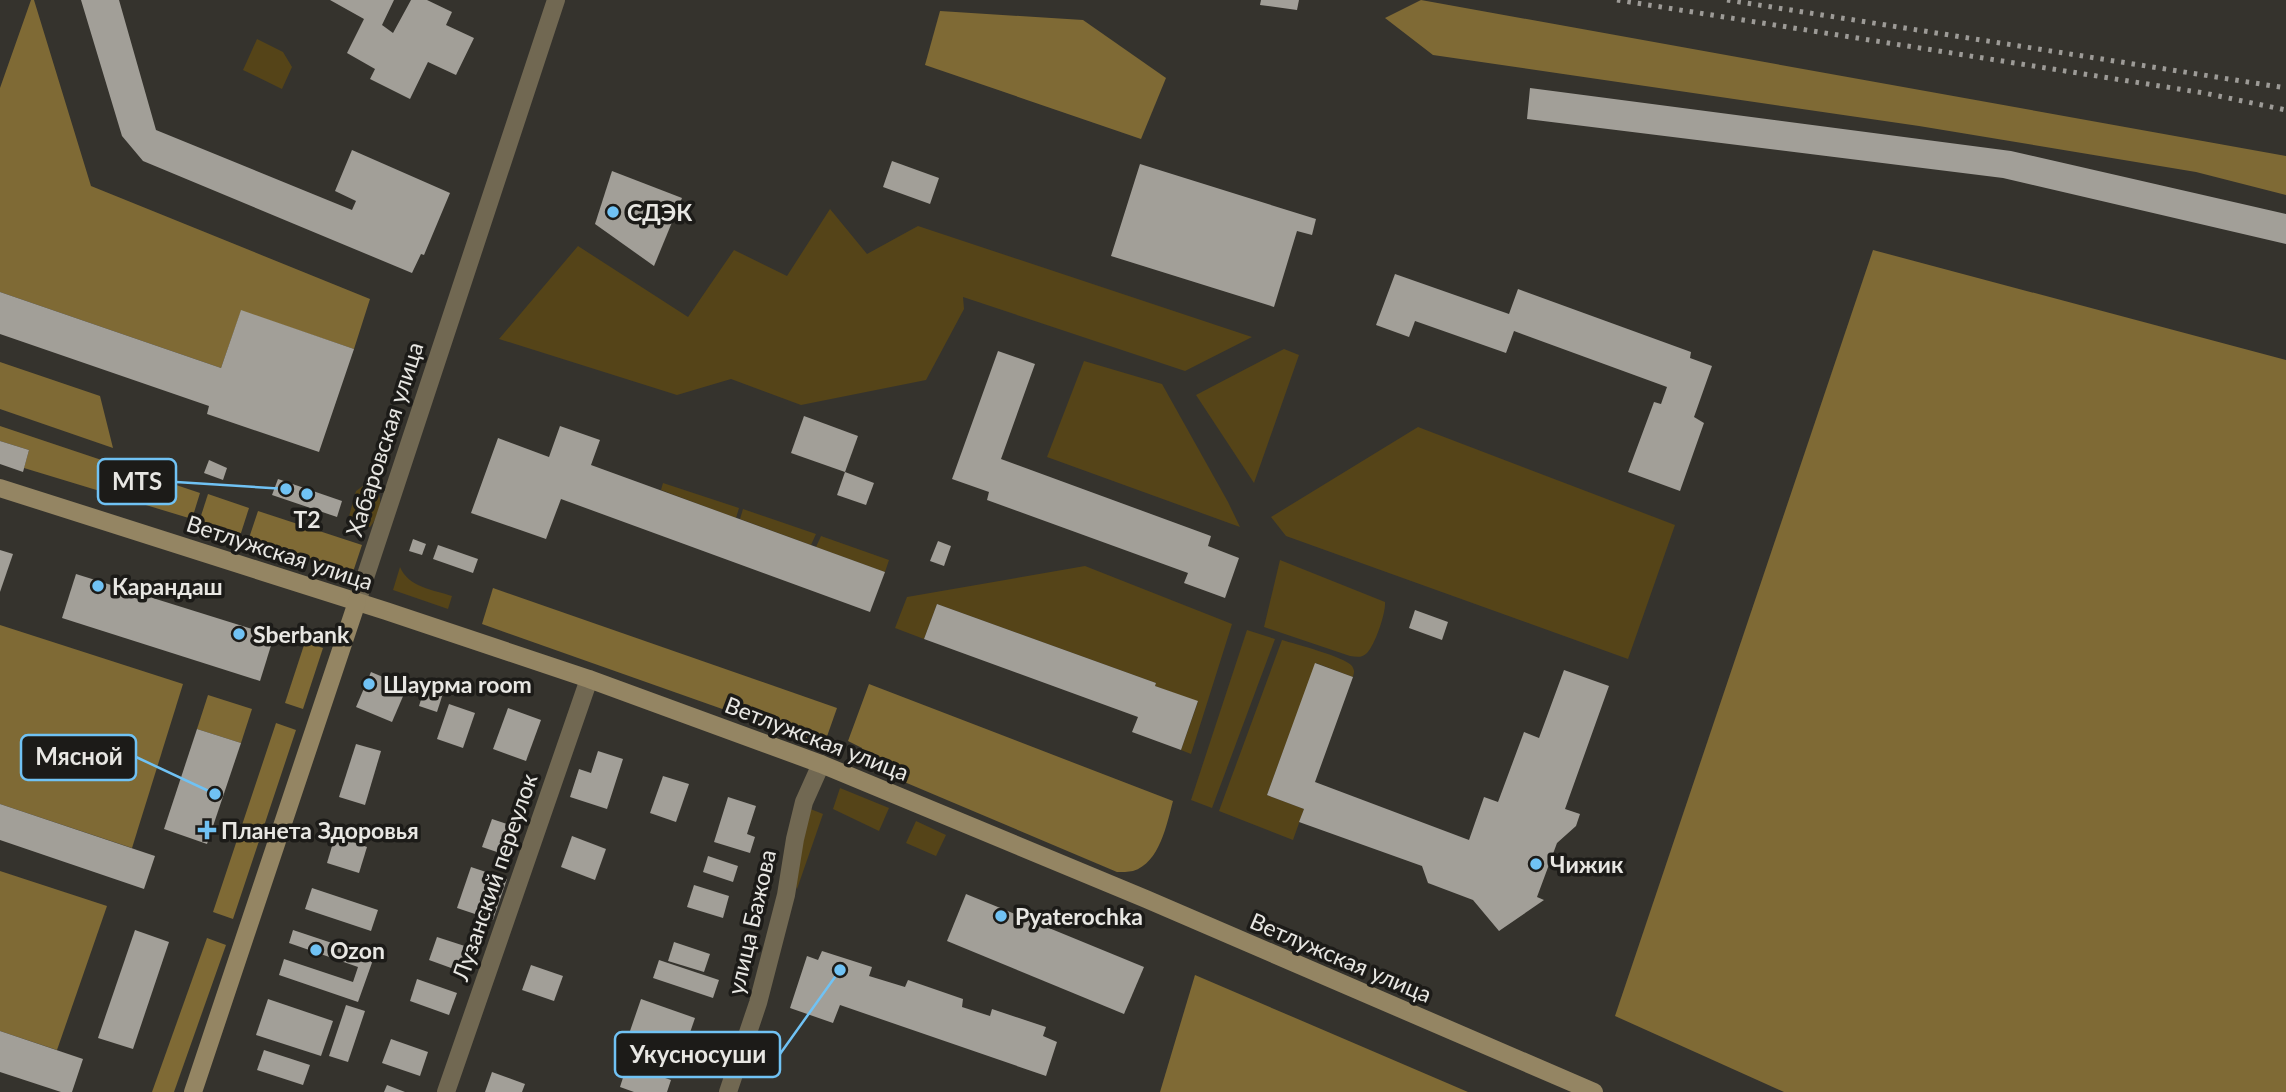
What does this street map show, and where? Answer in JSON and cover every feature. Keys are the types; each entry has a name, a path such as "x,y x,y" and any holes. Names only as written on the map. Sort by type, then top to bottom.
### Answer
{"main road":[{"name":"Ветлужская улица","path":"0,488 589,678 821,764 1594,1092"},
{"name":"Хабаровская улица","path":"193,1092 357,602"}],"street":[{"name":"Хабаровская улица","path":"357,602 556,0"},
{"name":"Лузанский переулок","path":"446,1092 589,678"},
{"name":"улица Бажова","path":"728,1092 758,1003 786,895 804,802 821,764"}],"shaded area":[{"path":"31,0 34,0 91,186 370,299 354,349 241,311 221,368 0,292 0,88"},
{"path":"1421,0 2286,156 2286,195 2196,172 1919,126 1433,55 1385,18"},
{"path":"940,11 1083,20 1166,78 1141,139 925,65"},
{"path":"257,39 283,52 292,67 282,89 243,70"},
{"path":"830,209 867,254 918,226 1252,337 1185,371 963,297 964,309 926,380 801,405 731,379 677,395 499,339 578,246 688,317 734,250 787,276"},
{"path":"1873,250 2286,360 2286,1092 1784,1092 1615,1016"},
{"path":"1284,349 1299,355 1254,483 1196,395"},
{"path":"1084,361 1162,384 1240,527 1047,457"},
{"path":"0,362 100,396 113,448 0,409"},
{"path":"0,426 200,493 192,519 24,468 29,450 0,441"},
{"path":"1418,427 1675,525 1628,659 1286,536 1271,517"},
{"path":"663,483 739,508 736,518 661,490"},
{"path":"363,486 375,488 380,497 378,513 370,527 363,527 348,520 356,491"},
{"path":"208,494 249,508 240,536 199,522"},
{"path":"743,509 816,534 811,545 740,519"},
{"path":"258,511 362,545 353,572 249,538"},
{"path":"821,536 889,560 885,572 816,547"},
{"path":"1280,560 1385,602 1379,629 1367,653 1357,657 1350,656 1264,627"},
{"path":"1085,566 1232,624 1191,754 1181,750 1198,702 1155,686 1156,683 937,604 924,639 895,628 907,597"},
{"path":"400,567 415,583 452,596 448,609 393,590"},
{"path":"493,588 837,708 824,745 482,624"},
{"path":"0,625 183,684 132,848 0,804"},
{"path":"1247,630 1275,639 1212,808 1191,800"},
{"path":"1282,640 1348,662 1354,671 1353,677 1316,663 1267,795 1304,809 1293,840 1219,811"},
{"path":"305,642 323,648 303,709 285,703"},
{"path":"869,684 1173,801 1156,851 1142,867 1133,871 1117,872 857,762 862,748 848,741"},
{"path":"208,695 252,709 241,743 197,729"},
{"path":"276,723 296,730 233,919 213,912"},
{"path":"840,788 889,808 879,831 833,809"},
{"path":"808,808 823,814 797,889 794,882"},
{"path":"916,821 946,835 936,856 906,843"},
{"path":"0,871 107,906 57,1050 0,1031"},
{"path":"207,938 226,945 174,1092 152,1092"},
{"path":"1195,975 1468,1092 1160,1092"}],"building":[{"path":"81,0 119,0 156,130 352,210 356,201 335,191 352,150 450,193 424,255 421,254 412,273 143,161 122,136"},
{"path":"330,0 394,0 382,25 393,33 411,0 427,0 452,12 446,25 474,38 456,75 428,62 410,99 370,79 375,69 347,53 364,19"},
{"path":"1261,0 1299,0 1297,10 1260,5"},
{"path":"1530,88 2011,151 2286,214 2286,244 2003,178 1527,119"},
{"path":"892,161 939,178 930,204 883,187"},
{"path":"1140,164 1316,219 1312,235 1297,231 1274,307 1111,256"},
{"path":"612,171 682,198 654,266 595,224"},
{"path":"1395,274 1509,314 1518,289 1691,352 1690,358 1712,366 1694,417 1704,423 1680,491 1628,472 1654,402 1661,404 1667,387 1514,331 1506,353 1415,321 1409,337 1376,325"},
{"path":"0,292 221,368 241,310 354,349 319,452 207,414 209,406 0,334"},
{"path":"998,351 1035,364 1001,459 1211,536 1208,546 1239,558 1225,598 1184,583 1188,573 987,500 989,492 952,479"},
{"path":"804,416 858,436 845,472 791,453"},
{"path":"560,426 600,440 591,465 885,572 870,612 561,499 546,539 471,513 498,438 549,457"},
{"path":"0,441 29,450 23,472 0,464"},
{"path":"209,460 227,468 223,480 204,473"},
{"path":"845,472 874,483 866,505 837,495"},
{"path":"278,479 342,501 337,517 272,495"},
{"path":"413,539 426,544 422,555 409,551"},
{"path":"938,541 951,546 944,566 930,561"},
{"path":"438,545 478,559 473,573 433,559"},
{"path":"0,550 13,554 0,592"},
{"path":"76,574 274,636 260,681 62,618"},
{"path":"937,604 1156,683 1155,686 1198,701 1181,750 1132,732 1138,717 924,639"},
{"path":"1415,610 1448,622 1442,640 1409,628"},
{"path":"1315,663 1353,677 1315,782 1469,840 1484,797 1498,802 1524,732 1539,738 1564,670 1609,686 1565,809 1580,814 1576,826 1557,843 1537,897 1544,900 1499,931 1473,900 1428,883 1422,866 1299,822 1304,809 1267,795"},
{"path":"371,672 407,687 392,722 356,707"},
{"path":"426,684 444,690 437,712 419,706"},
{"path":"449,704 475,713 463,748 437,739"},
{"path":"508,708 541,720 526,761 493,749"},
{"path":"197,729 241,743 207,844 164,829"},
{"path":"356,744 381,751 365,805 339,797"},
{"path":"598,751 623,759 607,809 570,797 579,769 591,773"},
{"path":"663,776 689,784 676,822 650,813"},
{"path":"728,797 756,806 747,834 755,837 750,853 714,842"},
{"path":"0,804 155,856 144,889 0,840"},
{"path":"492,819 516,827 506,855 482,847"},
{"path":"335,836 367,847 359,873 327,863"},
{"path":"572,836 606,849 595,880 561,867"},
{"path":"708,856 738,866 733,882 703,872"},
{"path":"471,867 507,879 493,920 457,908"},
{"path":"694,885 729,896 723,918 687,907"},
{"path":"312,888 378,910 371,931 305,909"},
{"path":"966,894 1144,967 1124,1014 947,941"},
{"path":"135,930 169,942 133,1049 98,1038"},
{"path":"293,930 374,957 358,1002 279,975 284,959 353,982 358,967 289,943"},
{"path":"437,937 474,949 465,973 429,960"},
{"path":"674,942 710,954 704,972 668,961"},
{"path":"822,951 872,967 869,976 905,987 908,980 963,999 962,1007 990,1016 992,1009 1046,1027 1043,1036 1057,1042 1046,1076 840,1005 833,1023 790,1008 807,956 818,960"},
{"path":"659,960 719,980 713,998 653,978"},
{"path":"531,965 563,976 554,1001 522,990"},
{"path":"417,979 457,993 449,1015 410,1001"},
{"path":"268,999 333,1021 321,1056 256,1035"},
{"path":"641,999 695,1018 683,1053 629,1034"},
{"path":"346,1005 365,1011 348,1062 329,1056"},
{"path":"0,1031 83,1059 72,1092 61,1092 0,1072"},
{"path":"391,1039 428,1052 420,1076 382,1063"},
{"path":"264,1050 310,1065 303,1085 257,1070"},
{"path":"627,1065 671,1080 667,1092 634,1092 620,1087"},
{"path":"492,1072 525,1084 522,1092 485,1092"},
{"path":"387,1085 405,1092 384,1092"}],"railway":[{"path":"1617,0 2204,93 2286,110"},
{"path":"1727,0 2286,88"}],"place":[{"name":"СДЭК","path":"613,212"},
{"name":"MTS","path":"286,489"},
{"name":"T2","path":"307,494"},
{"name":"Карандаш","path":"98,586"},
{"name":"Sberbank","path":"239,634"},
{"name":"Шаурма room","path":"369,684"},
{"name":"Мясной","path":"215,794"},
{"name":"Планета Здоровья","path":"207,830"},
{"name":"Чижик","path":"1536,864"},
{"name":"Pyaterochka","path":"1001,916"},
{"name":"Ozon","path":"316,950"},
{"name":"Укусносуши","path":"840,970"}]}
